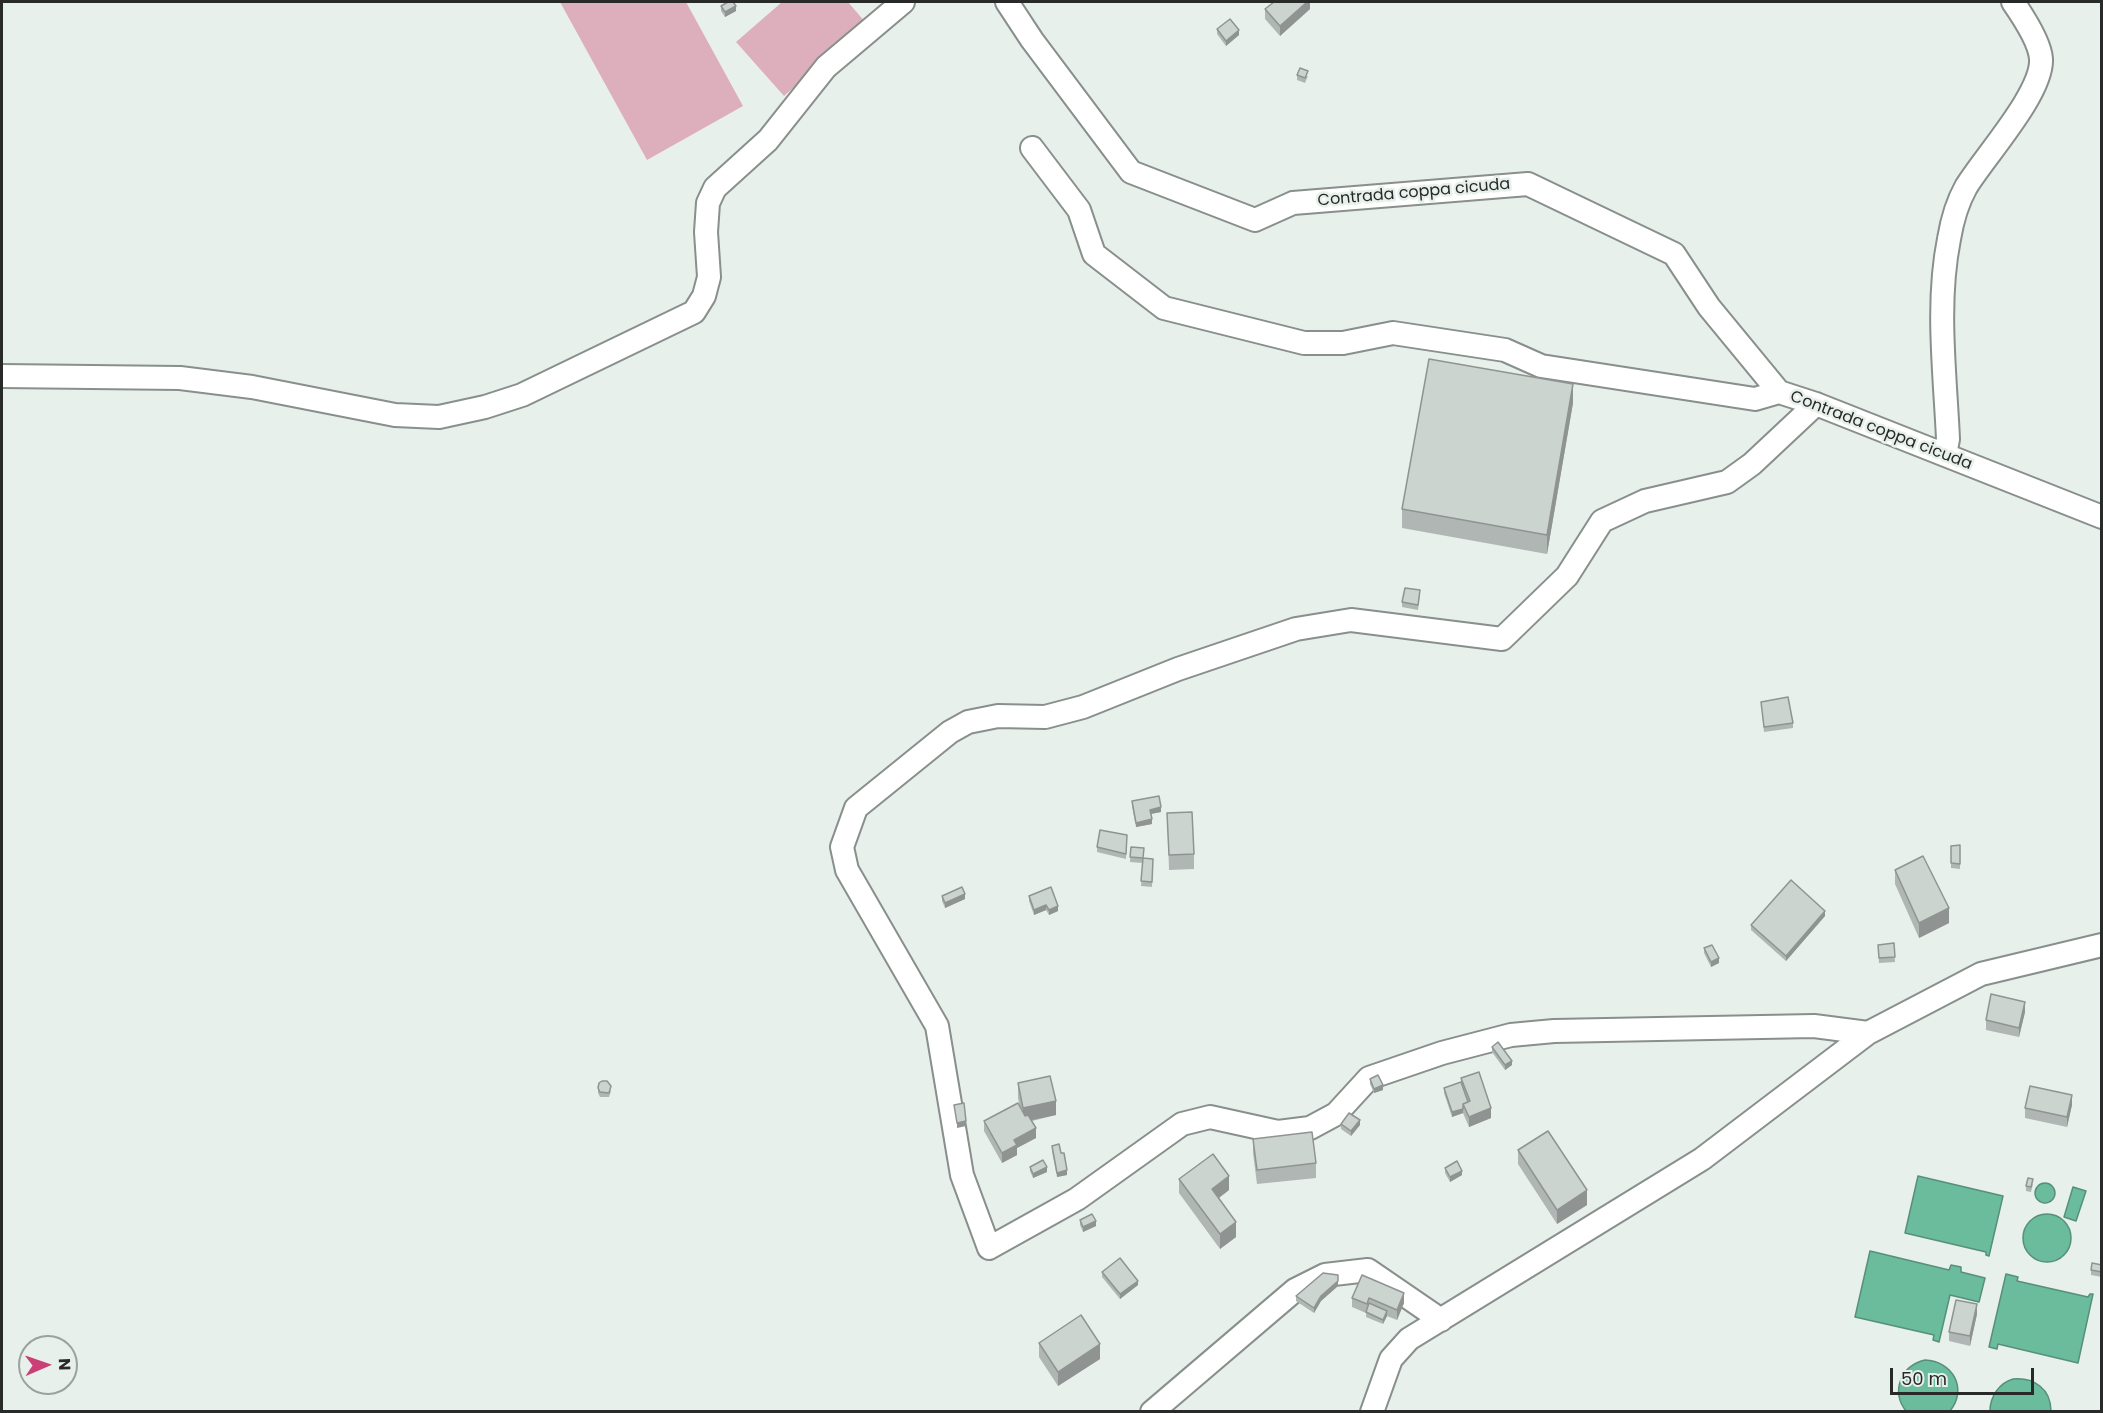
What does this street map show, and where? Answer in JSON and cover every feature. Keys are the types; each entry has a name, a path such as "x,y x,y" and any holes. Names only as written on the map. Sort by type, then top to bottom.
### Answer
{"street":[{"path":"2,376 180,378 252,387 406,416 439,417 485,407 522,395 694,312 704,296 709,277 706,232 708,203 715,188 768,140 826,67 903,2"},
{"name":"Contrada coppa cicuda","path":"1006,2 1131,172 1255,220 1293,203 1528,184 1674,254 1708,306 1779,392 1816,404 2102,518"},
{"path":"1945,455 1948,439 1942,308 1945,262 1955,212 1966,188 2028,97 2039,74 2041,58 2038,46 2013,2"},
{"path":"1032,148 1079,210 1094,254 1164,308 1304,343 1343,343 1393,333 1505,350 1541,366 1755,399 1779,392"},
{"path":"1816,404 1752,464 1727,482 1645,501 1602,520 1567,576 1502,639 1351,620 1296,629 1178,669 1083,707 1045,717 998,716 968,722 950,732 856,808 842,847 847,870 938,1026 962,1175 989,1248 1077,1199 1182,1124 1210,1117 1278,1132 1310,1128 1336,1114 1369,1078 1442,1053 1511,1035 1554,1031 1814,1026 1868,1033"},
{"path":"1372,1412 1391,1359 1409,1339 1702,1159 1868,1033 1980,974 2102,945"},
{"path":"1152,1412 1295,1290 1325,1275 1368,1269 1441,1320"}],"shaded area":[{"path":"560,2 686,2 743,106 647,160"},
{"path":"782,2 848,2 866,23 784,96 736,42"},
{"path":"1918,1176 2003,1196 1989,1256 1986,1252 1905,1233"},
{"path":"2041,1183 2049,1183 2055,1189 2055,1197 2049,1203 2041,1203 2035,1197 2035,1189"},
{"path":"2073,1187 2086,1191 2076,1221 2064,1217"},
{"path":"2042,1214 2052,1214 2064,1221 2071,1233 2071,1243 2064,1255 2052,1262 2042,1262 2027,1251 2023,1243 2023,1233 2034,1218"},
{"path":"1870,1251 1949,1270 1951,1265 1961,1267 1961,1272 1985,1278 1979,1302 1950,1295 1939,1342 1933,1340 1934,1335 1855,1317"},
{"path":"2006,1274 2018,1277 2017,1281 2088,1297 2093,1294 2078,1363 1998,1344 1997,1349 1989,1347"},
{"path":"1925,1360 1943,1365 1955,1378 1958,1394 1950,1411 1906,1411 1901,1404 1899,1388 1904,1374 1916,1363"},
{"path":"2013,1379 2028,1380 2040,1386 2048,1396 2051,1411 1990,1411 1996,1391"}],"building":[{"path":"733,2 736,6 725,12 721,6"},
{"path":"1274,2 1307,2 1280,26 1265,9"},
{"path":"1230,19 1239,30 1226,41 1217,29"},
{"path":"1300,68 1308,71 1305,78 1297,75"},
{"path":"1429,359 1573,384 1547,535 1402,509"},
{"path":"1405,588 1420,590 1418,605 1402,602"},
{"path":"1788,697 1793,723 1764,727 1761,702"},
{"path":"1159,796 1161,807 1150,810 1152,819 1136,823 1132,801"},
{"path":"1192,812 1194,854 1169,855 1167,813"},
{"path":"1100,830 1127,835 1126,854 1097,847"},
{"path":"1960,845 1960,864 1951,863 1951,846"},
{"path":"1131,847 1144,848 1143,858 1130,857"},
{"path":"1923,856 1949,908 1919,923 1895,870"},
{"path":"1143,858 1153,859 1152,882 1141,881"},
{"path":"1791,880 1825,911 1786,956 1751,925"},
{"path":"962,887 965,894 945,903 942,896"},
{"path":"1051,887 1058,906 1049,910 1046,905 1034,910 1029,896"},
{"path":"1894,943 1895,957 1879,958 1878,945"},
{"path":"1712,945 1719,958 1711,962 1704,948"},
{"path":"1991,994 2025,1002 2019,1028 1986,1020"},
{"path":"1498,1042 1512,1061 1505,1065 1492,1047"},
{"path":"1479,1072 1491,1108 1469,1117 1463,1104 1470,1101 1461,1078"},
{"path":"1378,1075 1383,1085 1374,1089 1370,1079"},
{"path":"1050,1076 1056,1101 1023,1108 1018,1083"},
{"path":"602,1081 607,1081 611,1086 609,1093 600,1092 598,1088"},
{"path":"1461,1082 1468,1102 1463,1104 1463,1109 1452,1112 1444,1088"},
{"path":"2030,1086 2072,1095 2067,1117 2025,1108"},
{"path":"964,1103 966,1121 957,1123 954,1105"},
{"path":"1018,1103 1025,1116 1028,1115 1036,1128 1014,1140 1017,1145 1002,1153 984,1121"},
{"path":"1349,1113 1360,1120 1351,1131 1341,1124"},
{"path":"1548,1131 1587,1190 1557,1210 1518,1150"},
{"path":"1312,1132 1316,1163 1257,1170 1253,1139"},
{"path":"1059,1144 1061,1153 1064,1153 1067,1170 1057,1173 1052,1146"},
{"path":"1213,1154 1229,1176 1212,1189 1236,1222 1220,1234 1179,1179"},
{"path":"1043,1160 1047,1167 1033,1174 1030,1167"},
{"path":"1457,1161 1462,1171 1450,1177 1445,1168"},
{"path":"2028,1178 2033,1179 2031,1187 2026,1186"},
{"path":"1092,1214 1096,1221 1083,1227 1080,1220"},
{"path":"1120,1258 1138,1281 1120,1294 1102,1272"},
{"path":"2092,1263 2102,1265 2102,1272 2091,1270"},
{"path":"1323,1273 1338,1275 1338,1281 1321,1296 1314,1308 1296,1296"},
{"path":"1362,1275 1404,1293 1397,1310 1369,1298 1367,1304 1352,1298"},
{"path":"1956,1300 1977,1304 1970,1336 1949,1332"},
{"path":"1369,1303 1387,1311 1383,1320 1366,1312"},
{"path":"1081,1315 1100,1344 1058,1372 1039,1343"}]}
